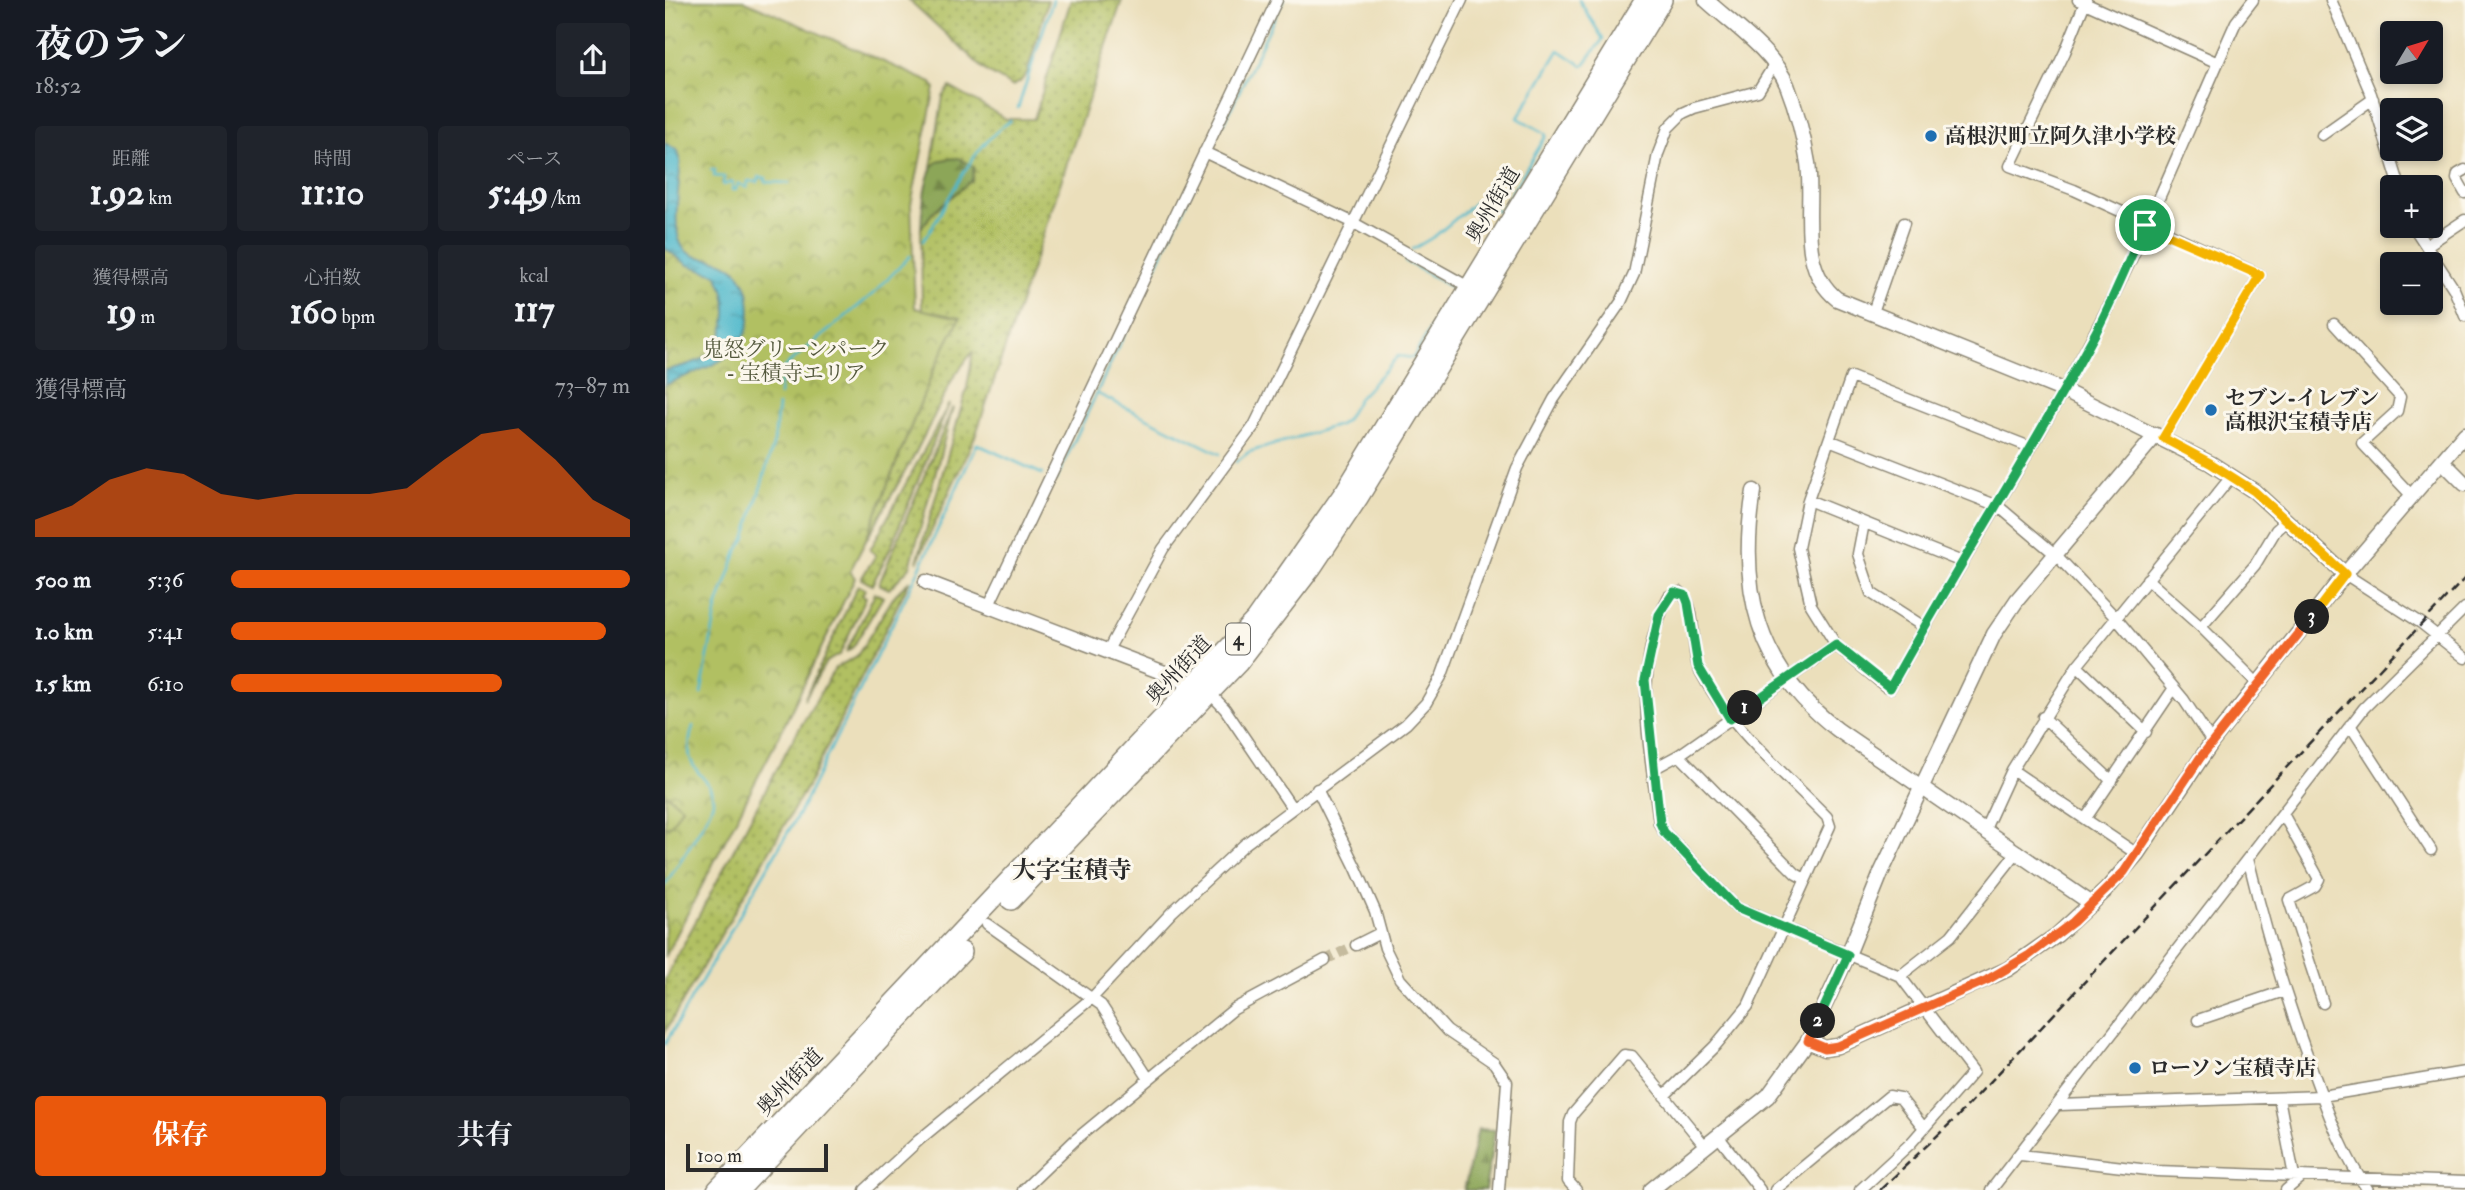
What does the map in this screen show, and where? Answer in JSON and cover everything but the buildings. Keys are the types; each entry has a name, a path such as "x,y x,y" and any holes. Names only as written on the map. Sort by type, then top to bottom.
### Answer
{"highway":[{"name":"奥州街道","path":"739,1190 1203,689 1300,559 1346,491 1645,0"},
{"name":"奥州街道","path":"719,1189 1203,689 1266,628 1358,498 1662,0"}],"street":[{"path":"989,605 1276,0"},
{"path":"1108,650 1163,549 1254,426 1462,0"},
{"path":"1706,0 1774,65 1788,87 1808,162 1812,256 1816,277 1837,299 2062,390 2159,437 2231,477 2254,491 2345,574 2421,622 2436,638 2465,658"},
{"path":"2030,447 1851,377 1808,500 1798,548 1811,605 1836,645 1890,688 1962,562 1998,506 2096,331 2236,22 2253,0"},
{"path":"2331,0 2373,99 2396,175"},
{"path":"1651,1190 1768,1097 1808,1041 1848,955 1881,873 1994,634 2017,600 2159,437 2260,275 2145,225 2074,190 2010,166 2065,52 2083,1 2218,63"},
{"path":"865,1190 919,1140 1093,997 1200,884 1292,808 1406,724 1435,688 1517,468 1554,399 1621,302 1634,274 1658,153 1668,128 1683,113 1694,108 1753,94 1774,65"},
{"path":"2322,135 2373,99"},
{"path":"1204,152 1352,222 1469,287"},
{"path":"2465,170 2458,174 2457,179 2465,192"},
{"path":"2426,246 2465,220"},
{"path":"1873,312 1904,223"},
{"path":"2421,238 2454,289 2465,316"},
{"path":"2334,324 2400,397 2397,411 2362,443 2412,496"},
{"path":"1808,1041 1825,1048 1838,1046 2008,969 2057,935 2092,904 2124,872 2212,742 2345,574 2465,434"},
{"path":"1829,440 1998,506 2056,555 2116,618 2174,688 2212,742"},
{"path":"2442,461 2465,484"},
{"path":"1986,829 2013,770 2077,666 2231,477"},
{"path":"1754,491 1747,544 1752,601 1769,651 1787,679 1820,716 2018,850 2092,904"},
{"path":"1808,500 1962,562"},
{"path":"2201,627 2255,565 2276,530 2286,521"},
{"path":"1864,523 1858,554 1871,593 1924,627"},
{"path":"2147,579 2201,627 2259,685"},
{"path":"926,582 1108,650 1203,689 1233,719 1292,808"},
{"path":"1664,1096 1715,1046 1748,1006 1784,928 1830,822 1730,719 1698,666 1685,595 1674,592 1659,615 1646,668 1645,690 1660,823 1664,832 1737,908 1784,928 1848,955 1900,976 1973,1072 1924,1128 1860,1190"},
{"path":"1991,1190 2350,725 2465,608"},
{"path":"1653,769 1679,755 1836,645"},
{"path":"2077,666 2146,732"},
{"path":"2086,818 2174,688"},
{"path":"2043,718 2112,780"},
{"path":"2350,725 2431,850"},
{"path":"1679,755 1796,874 1805,879"},
{"path":"2013,770 2137,854"},
{"path":"1317,789 1375,911 1380,933 1400,979 1447,1031 1494,1063 1507,1082 1499,1190"},
{"path":"2283,814 2319,879 2315,886 2289,900 2323,1003"},
{"path":"1900,976 1951,936 2018,850"},
{"path":"2248,858 2284,991 2322,1096 2359,1177 2368,1190"},
{"path":"987,924 1101,1004 1149,1079"},
{"path":"1356,946 1380,933"},
{"path":"1023,1190 1050,1162 1246,1001 1325,960"},
{"path":"2198,1020 2284,991"},
{"path":"1576,1190 1568,1181 1570,1122 1573,1114 1624,1055 1632,1056 1705,1146"},
{"path":"2059,1105 2322,1096 2465,1072"},
{"path":"1775,1190 1889,1096 1900,1098 1924,1128"},
{"path":"2279,1098 2299,1176"},
{"path":"1718,1136 1760,1190"},
{"path":"2021,1154 2157,1171 2465,1182"},
{"path":"2288,1190 2299,1176"}],"green space":[{"name":"鬼怒グリーンパーク - 宝積寺エリア","path":"665,0 743,0 932,83 935,88 911,204 915,308 960,318 934,369 863,546 850,571 855,578 778,738 665,957"},
{"path":"909,0 1048,0 1027,73 1020,82 1012,86 986,71"},
{"path":"1071,0 1122,0 976,434 917,562 967,388 973,351 953,378 916,452 863,546 934,369 959,319 922,310 921,228 934,211 972,180 974,167 940,160 931,167 943,97 950,87 1006,119 1034,119"},
{"path":"959,158 974,167 972,180 934,211 921,228 929,174 937,162"},
{"path":"949,404 890,549 872,585 861,579 876,555 870,550"},
{"path":"953,407 910,567 889,589 879,584"},
{"path":"910,580 811,779 665,1032 665,979 788,748 835,668 857,656 895,595"},
{"path":"858,585 865,589 862,595 866,597 840,654 826,662 804,700"},
{"path":"875,593 883,597 853,647 846,652"},
{"path":"665,793 682,807 671,825 665,828"},
{"path":"1478,1129 1495,1130 1485,1190 1464,1190"}],"water":[{"path":"665,143 678,151 680,159 677,226 681,244 690,254 721,261 736,270 747,289 749,319 745,335 737,348 726,357 665,385 665,371 698,361 711,352 723,331 726,307 725,295 716,274 688,265 665,248"}],"waterway":[{"path":"1018,108 1053,0"},
{"path":"1224,123 1283,0"},
{"path":"1413,249 1435,236 1478,200 1500,212 1546,136 1518,118 1559,50 1583,66 1603,39 1579,0"},
{"path":"923,241 971,161 995,133 1010,121"},
{"path":"711,170 715,170 714,176 724,177 723,185 733,182 732,190 736,190 738,183 747,188 748,181 758,182 759,177 766,178 765,182 789,183"},
{"path":"1056,480 1196,181"},
{"path":"779,395 781,371 874,293 910,256"},
{"path":"1236,462 1249,452 1339,425 1346,420 1358,399 1398,356 1413,358 1454,289 1405,261"},
{"path":"1098,394 1220,454"},
{"path":"701,694 717,608 737,552 746,537 774,442 778,406"},
{"path":"665,1044 799,813 918,572 977,444 1042,474"},
{"path":"665,885 700,829 713,800 711,790 692,763 689,742 693,726"}],"tunnel":[{"path":"1325,960 1356,945"}],"railway":[{"path":"1880,1190 1958,1116 2465,578"}],"place":[{"name":"高根沢町立阿久津小学校","path":"1931,136"},
{"name":"セブン-イレブン 高根沢宝積寺店","path":"2211,410"},
{"name":"ローソン宝積寺店","path":"2135,1068"}],"district":[{"name":"大字宝積寺","path":"1072,870"}],"route":[{"path":"2145,225 2260,275 2163,438 2254,491 2345,574 2200,758 2124,872 2073,922 2028,956 1987,980 1838,1046 1825,1048 1808,1041 1848,955 1737,908 1661,828 1645,690 1646,668 1659,615 1674,592 1685,595 1698,666 1730,719 1836,645 1890,688 1962,562 1998,506 2096,331 2145,225"}]}
